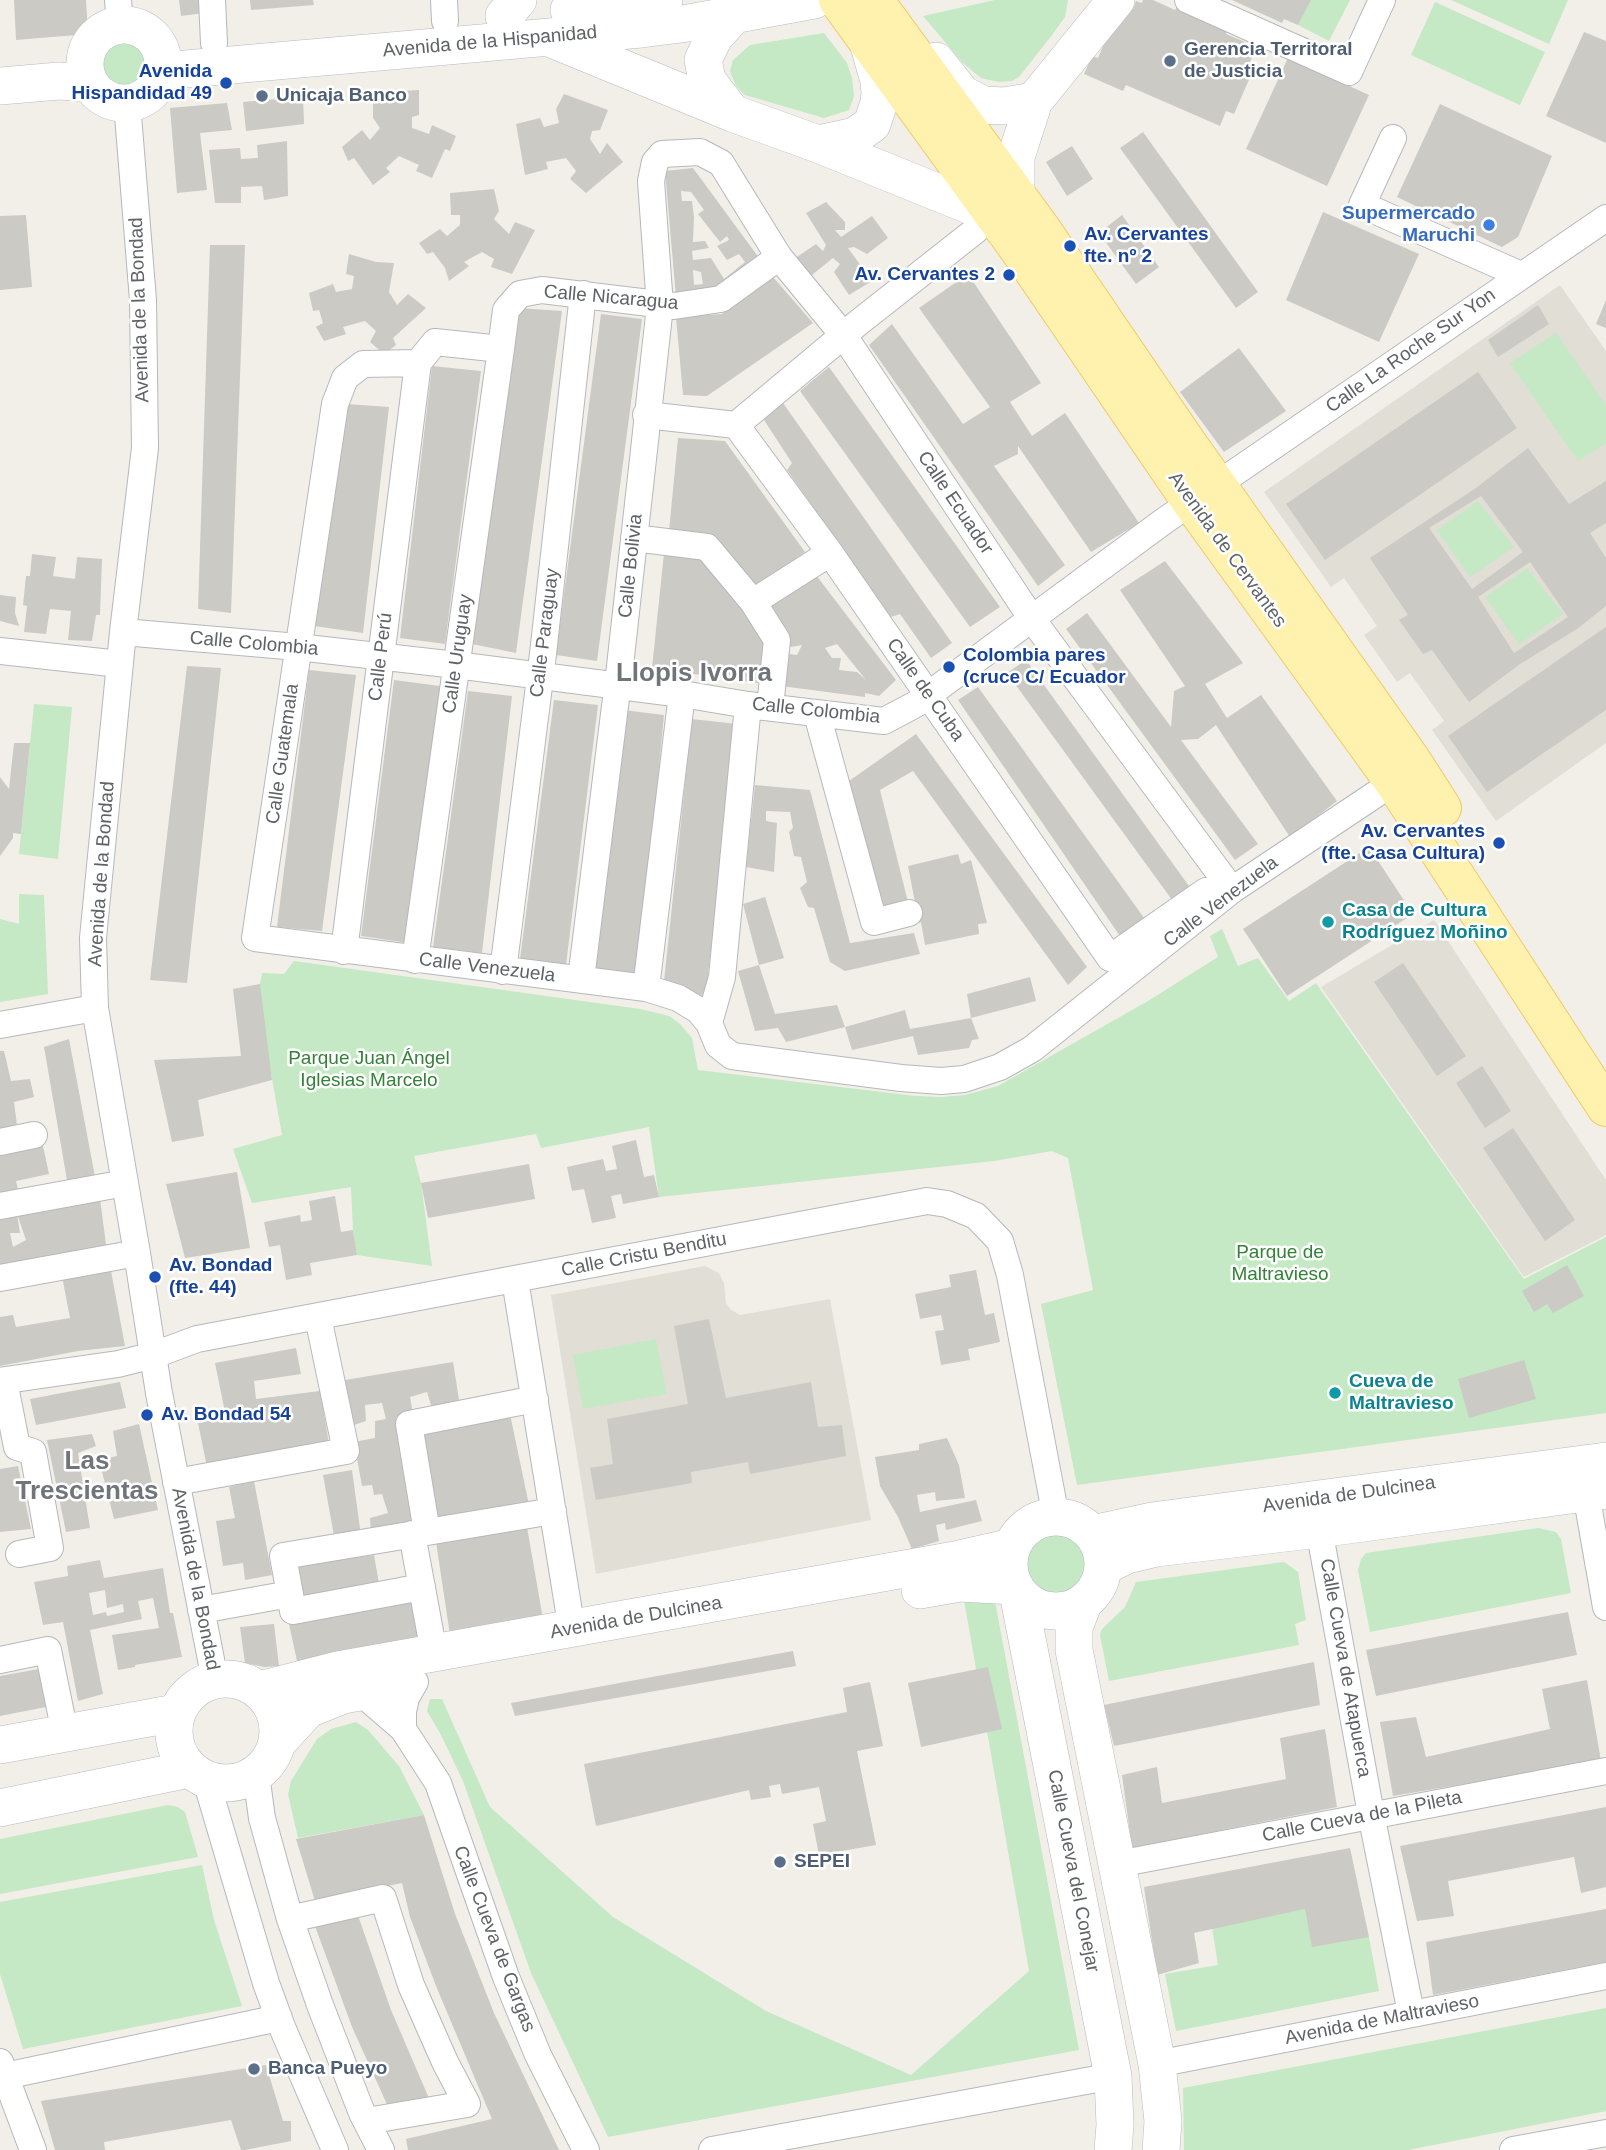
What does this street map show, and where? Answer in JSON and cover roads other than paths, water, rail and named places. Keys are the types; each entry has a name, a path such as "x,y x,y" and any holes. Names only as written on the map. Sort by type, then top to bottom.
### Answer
{"main road":[{"name":"Avenida de la Hispanidad","path":"162,59 214,43 444,11 664,0"},
{"name":"Avenida de la Hispanidad","path":"162,59 547,37 641,29 814,0"},
{"name":"Avenida de Cervantes","path":"838,0 892,41"},
{"name":"Avenida de Cervantes","path":"874,0 892,41 994,213 1018,248 1204,494 1412,761 1606,1061"},
{"path":"547,37 732,113 994,213 1034,101 1089,17 1116,0"},
{"path":"119,12 147,31 162,59 159,83 141,100 127,103 112,102 103,97 87,71 93,38 119,12"},
{"path":"732,113 706,80 703,60 714,37 735,14"},
{"path":"818,145 855,136 872,124 879,103 879,81 892,41 936,60 962,94 983,105 1004,106 1034,101"},
{"path":"0,66 87,71"},
{"path":"0,86 60,81 87,71"},
{"name":"Avenida de Cervantes","path":"1204,494 1606,1107"},
{"name":"Avenida de Dulcinea","path":"1098,1550 1152,1521 1606,1461"},
{"name":"Avenida de Dulcinea","path":"1098,1550 1127,1555 1156,1548 1596,1492"},
{"path":"1083,1604 1063,1611 1045,1611 1024,1600 1016,1589 1009,1566 1012,1547 1019,1534 1031,1524 1056,1517 1079,1523 1098,1550 1097,1589 1083,1604 1074,1627 1074,1650 1157,2064 1163,2121 1161,2150"},
{"name":"Avenida de Dulcinea","path":"268,1757 308,1709 425,1668 572,1630 955,1560 1012,1547"},
{"name":"Avenida de Dulcinea","path":"260,1690 338,1670 425,1668 960,1583 1016,1589"},
{"name":"Calle Cueva del Conejar","path":"1016,1589 1113,2076 1113,2150"},
{"path":"0,1808 198,1774 225,1783 241,1781 268,1757 278,1726 276,1714 260,1690 234,1679 215,1679 189,1693 176,1713 173,1725 176,1748 198,1774"},
{"path":"0,1745 176,1713"},
{"name":"Avenida de Maltravieso","path":"1113,2076 1118,2056 1136,2052 1157,2064"}],"street":[{"path":"212,0 214,43"},
{"path":"1188,0 1349,72 1382,0"},
{"name":"Avenida de la Bondad","path":"127,103 143,300 145,448 123,632 93,938 95,1008 138,1253 159,1393 215,1679"},
{"path":"1393,138 1362,205 1521,275"},
{"name":"Calle Ecuador","path":"662,154 700,152 721,163 779,257 844,336 1032,619 1228,884"},
{"name":"Calle Bolivia","path":"581,979 618,686 660,306 651,181 655,162 662,154"},
{"path":"646,415 736,425 994,213"},
{"name":"Calle La Roche Sur Yon","path":"1204,494 1606,218"},
{"name":"Calle Nicaragua","path":"501,349 506,310 520,294 542,290 674,306 721,299 779,257"},
{"name":"Calle Paraguay","path":"503,971 540,676 583,294"},
{"path":"418,363 435,342 501,349"},
{"name":"Calle Uruguay","path":"415,960 501,349"},
{"name":"Calle Guatemala","path":"255,938 335,404 345,378 363,365 418,363"},
{"name":"Calle Perú","path":"344,951 418,363"},
{"name":"Calle de Cuba","path":"736,425 830,553 1110,958 1228,884"},
{"name":"Calle Colombia","path":"123,632 298,647 456,665 884,721 929,695 1204,494"},
{"path":"634,538 707,547 753,602 777,640 759,706 722,977 709,1023"},
{"path":"753,602 830,553"},
{"path":"0,651 120,664"},
{"path":"646,988 682,694"},
{"path":"817,714 874,922 909,913"},
{"name":"Calle Venezuela","path":"255,938 646,988 677,998 698,1010 709,1023 760,1048 921,1067 953,1067 1015,1050 1055,1030 1228,884 1394,782"},
{"path":"0,1025 95,1008"},
{"path":"0,1142 34,1135"},
{"path":"0,1206 125,1183"},
{"name":"Calle Cristu Benditu","path":"2,1381 118,1364 154,1355 197,1339 927,1201 947,1204 976,1216 1000,1241 1010,1275 1056,1517"},
{"path":"0,1278 138,1253"},
{"path":"515,1280 572,1630"},
{"path":"176,1482 346,1451 318,1317"},
{"path":"2,1381 17,1447 33,1452 50,1548 19,1554"},
{"path":"403,1729 406,1698 425,1668 419,1533 409,1424 535,1399"},
{"path":"1596,1492 1606,1607"},
{"path":"422,1587 293,1611 283,1556 552,1511"},
{"name":"Calle Cueva de Atapuerca","path":"1320,1529 1371,1814 1411,2013"},
{"path":"201,1610 290,1594"},
{"path":"0,1660 48,1650 65,1733"},
{"name":"Calle Cueva de Gargas","path":"360,1692 403,1729 438,1783 506,1977 538,2055 586,2150"},
{"path":"268,1757 257,1782 262,1818 290,1919 320,2004 381,2150"},
{"name":"Calle Cueva de la Pileta","path":"1118,1864 1606,1771"},
{"path":"198,1774 279,2018 335,2150"},
{"path":"290,1919 383,1898 411,1985 467,2104 367,2121"},
{"name":"Avenida de Maltravieso","path":"1157,2064 1606,1976"},
{"path":"33,2150 2,2072 279,2018"},
{"path":"712,2150 1113,2076"},
{"path":"1513,2150 1606,2133"}],"place":[{"name":"Gerencia Territoral de Justicia","path":"1170,61"},
{"name":"Avenida Hispandidad 49","path":"226,83"},
{"name":"Unicaja Banco","path":"262,96"},
{"name":"Supermercado Maruchi","path":"1489,225"},
{"name":"Av. Cervantes fte. nº 2","path":"1070,246"},
{"name":"Av. Cervantes 2","path":"1009,275"},
{"name":"Colombia pares (cruce C/ Ecuador","path":"949,667"},
{"name":"Av. Cervantes (fte. Casa Cultura)","path":"1499,843"},
{"name":"Casa de Cultura Rodríguez Moñino","path":"1328,922"},
{"name":"Av. Bondad (fte. 44)","path":"155,1277"},
{"name":"Cueva de Maltravieso","path":"1335,1393"},
{"name":"Av. Bondad 54","path":"147,1415"},
{"name":"SEPEI","path":"780,1862"},
{"name":"Banca Pueyo","path":"254,2069"}],"district":[{"name":"Llopis Ivorra","path":"694,674"},
{"name":"Las Trescientas","path":"87,1477"}],"park label":[{"name":"Parque Juan Ángel Iglesias Marcelo","path":"369,1070"},
{"name":"Parque de Maltravieso","path":"1280,1264"}]}
